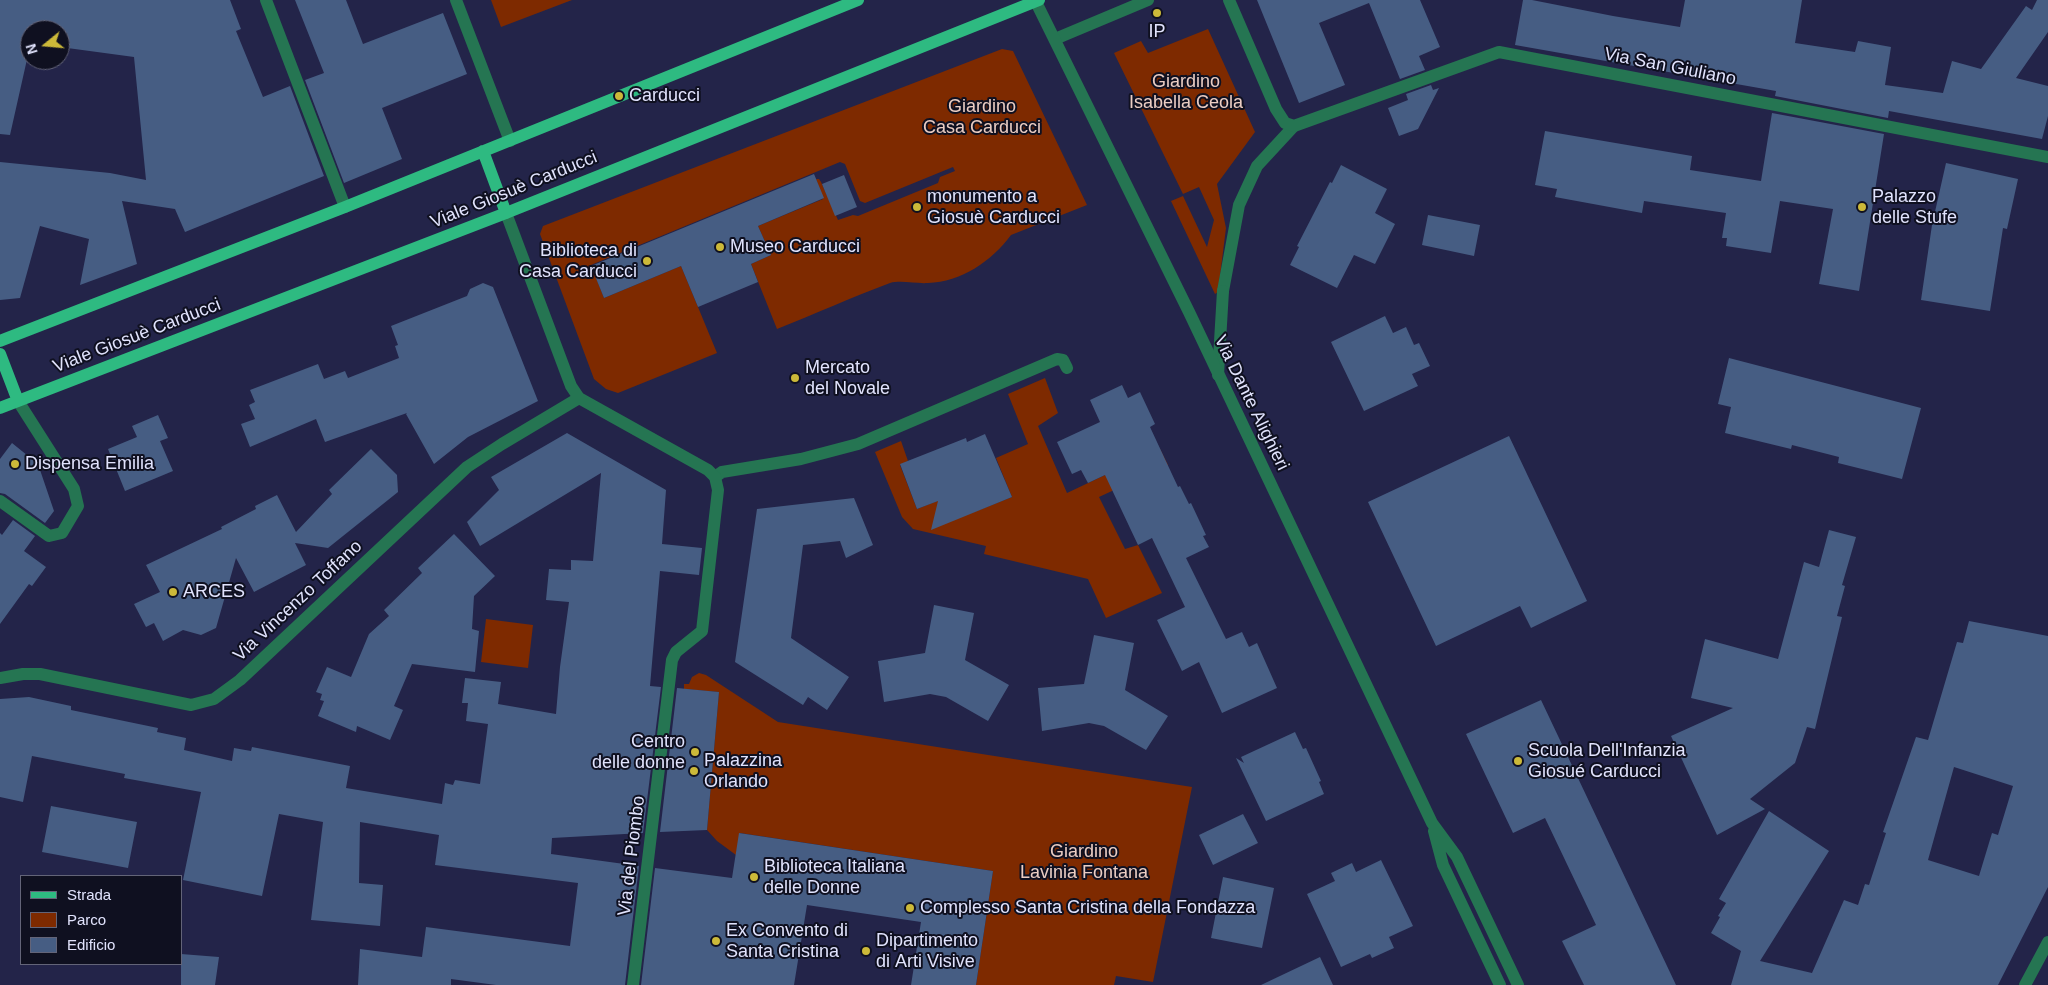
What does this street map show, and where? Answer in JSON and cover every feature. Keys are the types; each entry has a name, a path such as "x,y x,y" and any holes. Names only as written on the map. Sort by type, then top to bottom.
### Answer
{"main road":[{"path":"0,341 345,207 858,0"},
{"name":"Viale Giosuè Carducci","path":"0,408 506,213 1037,0"},
{"path":"483,152 506,213"},
{"path":"0,354 18,401"}],"street":[{"path":"266,0 345,207"},
{"path":"456,0 510,141"},
{"name":"Via Dante Alighieri","path":"1037,0 1432,823 1457,857 1518,985"},
{"path":"1055,39 1148,0"},
{"path":"1229,0 1276,109 1285,123 1294,126"},
{"name":"Via San Giuliano","path":"1218,375 1223,291 1239,205 1257,166 1294,126 1499,52 2048,157"},
{"path":"506,213 571,386 579,398 708,470 715,477 722,472 802,459 858,444 1058,359 1063,360 1067,368"},
{"name":"Via Vincenzo Toffano","path":"0,678 23,674 40,674 191,705 214,699 240,680 467,467 579,398"},
{"path":"0,501 49,536 62,533 78,506 74,489 18,401"},
{"path":"0,408 0,419"},
{"name":"Via del Piombo","path":"634,985 672,660 676,652 702,631 718,490 715,477"},
{"name":"Via Dante Alighieri","path":"1432,823 1443,865 1500,985"},
{"path":"2024,985 2048,942"}],"green space":[{"path":"491,0 572,0 501,27"},
{"name":"Giardino Isabella Ceola","path":"1208,29 1255,132 1217,184 1226,228 1218,292 1215,294 1171,201 1183,196 1207,247 1214,220 1199,187 1183,194 1114,53 1141,41 1148,53"},
{"name":"Giardino Casa Carducci","path":"1002,49 1013,51 1087,205 1011,235 985,261 952,279 940,282 890,283 777,329 751,264 771,255 758,226 823,199 816,179 819,179 821,182 838,220 853,215 858,216 938,183 940,177 955,171 953,167 865,203 860,201 845,164 840,162 591,265 604,298 681,266 717,353 618,393 606,389 594,379 540,234 543,226"},
{"path":"1045,378 1058,413 1038,426 1067,493 1160,449 1168,465 1099,497 1125,549 1138,545 1162,593 1106,618 1088,579 984,554 986,546 913,529 902,517 875,452 901,441 908,461 900,465 917,509 960,492 969,514 1012,497 996,458 1028,444 1008,394"},
{"path":"486,619 533,625 528,668 481,662"},
{"name":"Giardino Lavinia Fontana","path":"699,673 706,675 778,722 1192,787 1153,982 1116,976 1114,985 976,985 993,871 740,833 736,855 717,841 707,830 719,692 684,689 684,684 689,684 692,677"}],"building":[{"path":"0,0 230,0 241,29 236,31 263,97 290,86 324,176 185,232 175,209 122,201 137,264 80,285 89,239 40,226 20,298 0,300 0,162 110,173 146,180 134,57 70,48 70,20 20,20 20,70 25,70 10,135 0,134"},
{"path":"295,0 346,0 363,44 443,13 467,74 382,108 402,159 344,183 305,80 324,73"},
{"path":"1257,0 1420,0 1440,47 1419,56 1425,70 1400,79 1369,3 1319,23 1345,85 1299,103"},
{"path":"1523,0 1532,0 1680,27 1685,0 1802,0 1795,43 1855,52 1858,41 1891,47 1885,85 1943,93 1952,61 1981,69 2026,6 2032,10 2037,0 2048,0 2048,32 2016,78 2048,86 2048,116 2042,139 1889,111 1888,118 1775,96 1776,91 1515,45"},
{"path":"1431,85 1433,90 1439,88 1418,129 1399,136 1388,108 1408,100 1406,94"},
{"path":"1772,113 1884,134 1859,291 1819,284 1833,209 1780,201 1771,253 1726,246 1727,238 1722,238 1726,213 1644,201 1642,213 1555,197 1557,189 1535,185 1545,131 1692,156 1690,170 1761,181"},
{"path":"1946,163 2018,179 2007,229 2003,228 1990,311 1921,300 1932,225"},
{"path":"1341,165 1387,189 1375,213 1395,224 1375,264 1354,255 1337,288 1290,265 1299,247 1297,246 1330,182 1332,183"},
{"path":"814,174 824,198 758,226 771,255 751,264 758,282 698,307 681,266 604,298 591,266"},
{"path":"844,175 857,207 835,216 822,184"},
{"path":"1428,215 1480,225 1474,256 1422,245"},
{"path":"483,283 493,287 538,401 468,437 434,464 407,413 325,442 316,419 250,447 241,424 255,419 249,405 255,402 250,390 318,364 324,379 345,371 348,378 399,358 395,346 398,345 391,326 467,296 470,289"},
{"path":"1385,316 1393,333 1406,327 1414,345 1419,343 1430,366 1412,374 1418,386 1364,411 1331,342"},
{"path":"1729,358 1921,408 1902,479 1838,463 1839,457 1792,445 1791,449 1725,433 1731,407 1718,404"},
{"path":"1122,385 1128,398 1140,392 1155,424 1150,427 1178,487 1180,486 1189,504 1191,503 1206,535 1203,536 1209,547 1186,558 1226,639 1242,632 1249,647 1257,643 1277,688 1222,713 1199,662 1182,671 1157,620 1185,607 1152,538 1138,545 1105,475 1088,483 1081,470 1072,474 1057,442 1100,422 1090,400"},
{"path":"158,415 168,438 160,441 173,471 125,491 108,449 137,437 132,426"},
{"path":"567,433 666,490 662,544 702,548 699,575 660,571 650,686 661,687 643,833 552,838 551,854 639,866 625,985 496,985 451,979 451,985 358,985 360,949 422,957 426,927 570,946 578,883 435,865 439,835 360,822 359,883 383,885 380,926 311,920 323,822 279,814 262,896 183,880 201,792 124,778 125,774 32,756 23,802 0,797 0,699 29,697 71,706 71,710 158,728 157,732 186,738 184,750 232,761 234,748 251,751 252,747 350,766 346,788 442,804 445,783 453,785 455,780 480,784 488,724 466,721 468,703 462,703 465,678 501,682 498,704 556,714 569,602 546,600 549,569 571,570 571,560 593,561 601,473 480,546 467,522 499,490 491,477"},
{"path":"985,434 1012,497 931,530 938,501 917,509 900,464 966,438 967,442"},
{"path":"1509,436 1587,601 1531,628 1520,606 1436,646 1368,502"},
{"path":"12,443 38,464 54,511 45,523 5,494 0,493 0,459"},
{"path":"371,449 397,475 398,492 328,548 295,543 306,565 254,592 236,558 216,628 201,635 183,630 163,641 154,623 146,627 134,604 160,592 146,565 222,529 221,527 256,509 255,506 277,495 296,532 332,494 329,490"},
{"path":"854,498 873,545 846,558 840,541 803,545 791,638 849,677 827,710 808,697 803,705 735,662 757,509"},
{"path":"13,520 35,536 24,551 46,567 32,586 29,584 0,624 0,533 2,535"},
{"path":"1829,530 1856,537 1842,585 1845,586 1837,616 1842,617 1815,729 1807,727 1795,763 1750,799 1765,809 1717,835 1671,736 1733,708 1691,698 1705,639 1778,659 1804,562 1819,567"},
{"path":"454,534 495,576 474,596 472,629 479,631 475,672 412,664 394,706 403,710 390,740 357,726 356,732 318,716 324,701 320,700 322,694 316,692 327,667 351,677 369,634 389,616 384,610 422,573 418,568"},
{"path":"934,605 974,613 965,660 1009,685 988,721 946,697 930,694 884,702 878,661 925,653"},
{"path":"1969,621 2048,636 2048,887 1998,985 1731,985 1741,951 1711,933 1726,903 1719,899 1769,811 1829,851 1760,961 1812,973 1844,900 1858,905 1865,884 1869,885 1886,833 1883,832 1916,737 1928,740 1957,642 1963,643","holes":["1954,767 2013,786 1998,835 1992,833 1979,876 1928,860"]},
{"path":"1094,635 1134,643 1125,690 1168,716 1146,750 1104,726 1089,723 1042,731 1038,688 1084,684"},
{"name":"Palazzina Orlando","path":"677,688 719,692 707,830 660,832"},
{"path":"1541,700 1676,985 1584,985 1562,941 1596,925 1545,818 1513,833 1466,734"},
{"path":"1295,732 1303,749 1306,748 1321,781 1319,782 1324,794 1266,821 1236,758 1244,763 1241,757"},
{"path":"51,806 137,822 128,868 42,852"},
{"path":"1243,814 1258,843 1213,865 1199,835"},
{"name":"Complesso Santa Cristina della Fondazza","path":"739,833 993,871 976,985 911,985 921,922 807,905 794,985 641,985 655,868 732,878"},
{"path":"1381,860 1413,926 1389,937 1394,948 1372,958 1370,954 1341,967 1307,894 1335,881 1331,873 1352,863 1356,872"},
{"path":"1223,877 1274,888 1262,948 1211,938"},
{"path":"182,954 219,957 215,985 181,985"},
{"path":"1320,957 1333,985 1261,985"}],"place":[{"name":"IP","path":"1157,13"},
{"name":"Carducci","path":"619,96"},
{"name":"monumento a Giosuè Carducci","path":"917,207"},
{"name":"Palazzo delle Stufe","path":"1862,207"},
{"name":"Museo Carducci","path":"720,247"},
{"name":"Biblioteca di Casa Carducci","path":"647,261"},
{"name":"Mercato del Novale","path":"795,378"},
{"name":"Dispensa Emilia","path":"15,464"},
{"name":"ARCES","path":"173,592"},
{"name":"Centro delle donne","path":"695,752"},
{"name":"Scuola Dell'Infanzia Giosué Carducci","path":"1518,761"},
{"name":"Palazzina Orlando","path":"694,771"},
{"name":"Biblioteca Italiana delle Donne","path":"754,877"},
{"name":"Complesso Santa Cristina della Fondazza","path":"910,908"},
{"name":"Ex Convento di Santa Cristina","path":"716,941"},
{"name":"Dipartimento di Arti Visive","path":"866,951"}]}
